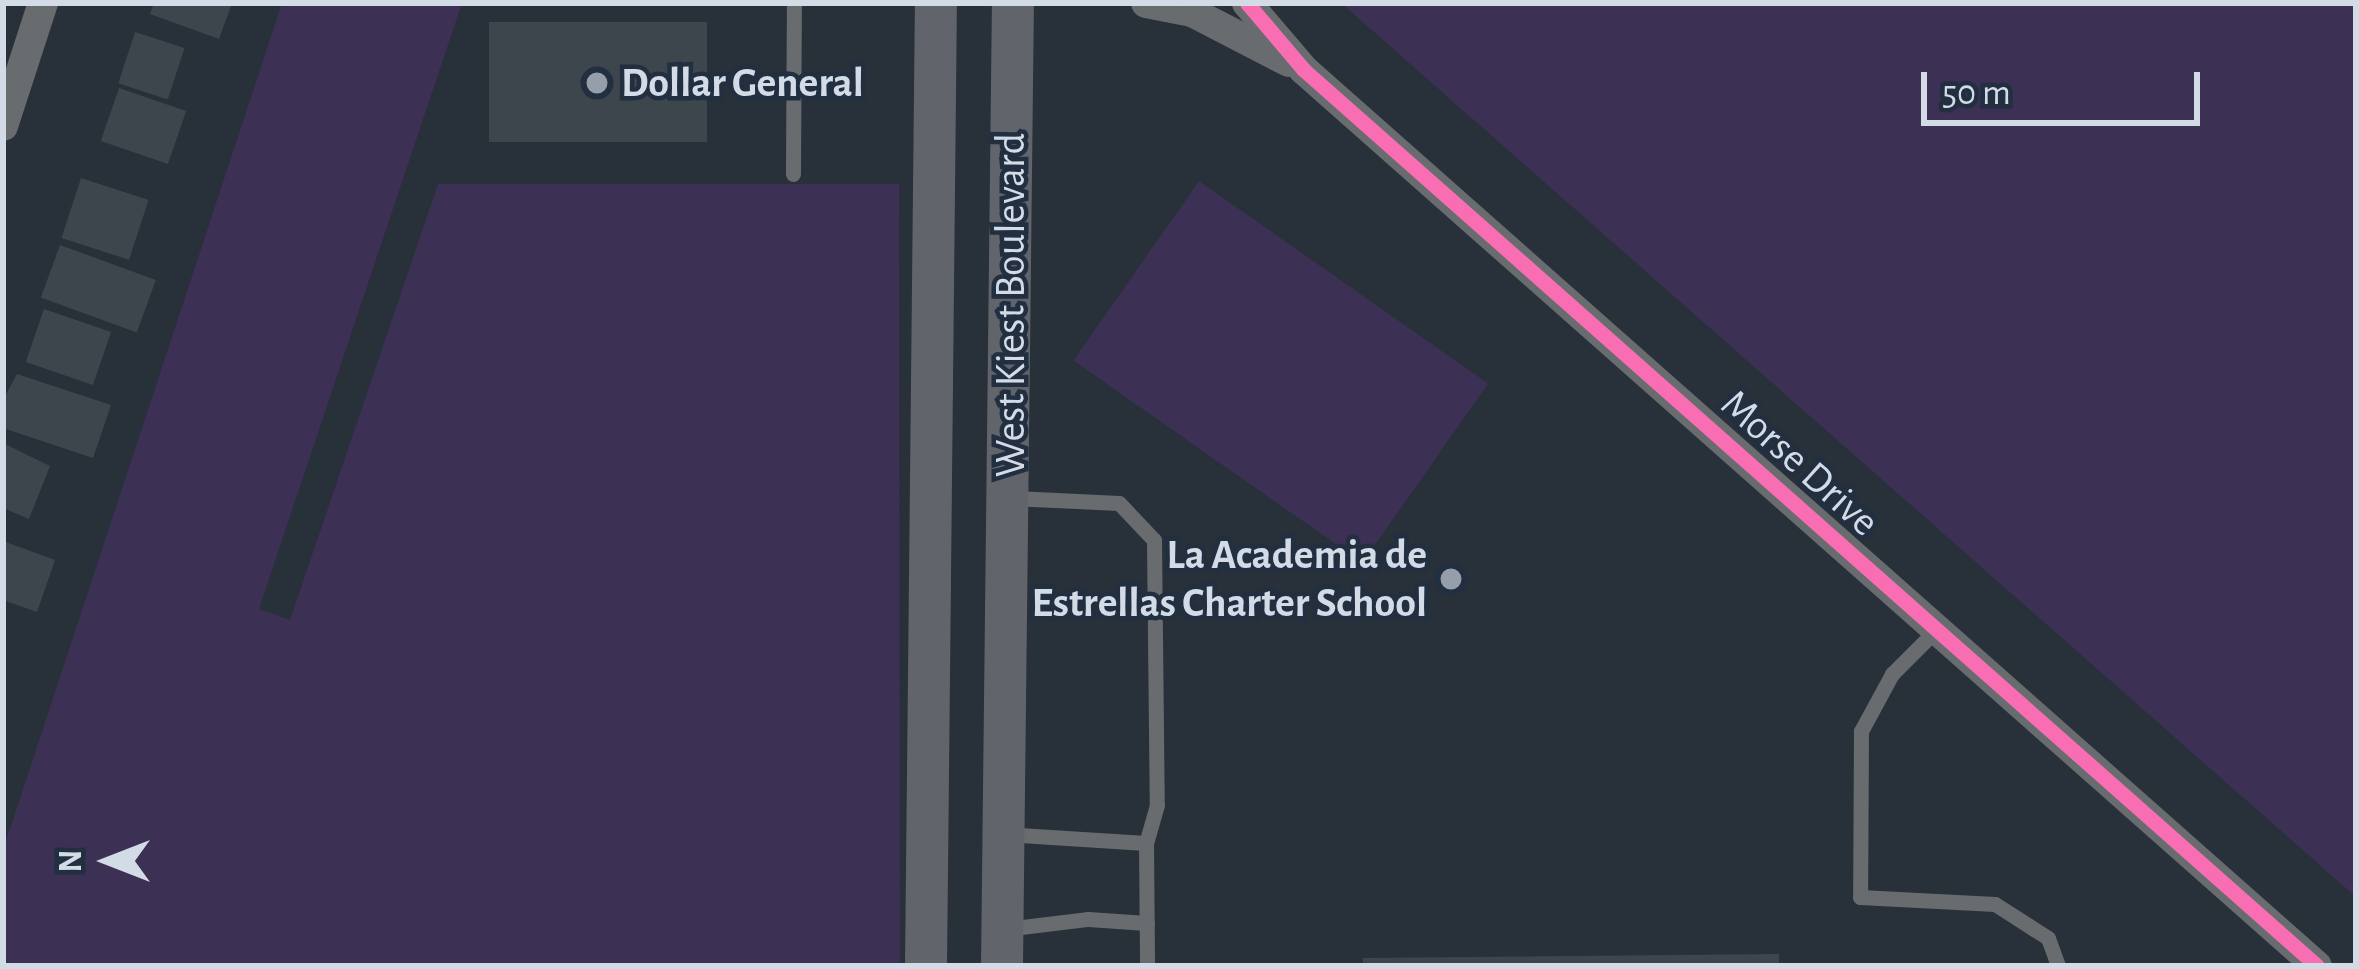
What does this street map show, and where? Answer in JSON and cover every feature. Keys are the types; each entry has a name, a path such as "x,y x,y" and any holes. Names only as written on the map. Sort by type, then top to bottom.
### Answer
{"main road":[{"name":"West Kiest Boulevard","path":"926,966 936,3"},
{"name":"West Kiest Boulevard","path":"1002,947 1012,3"}],"street":[{"path":"3,126 43,3"},
{"name":"Morse Drive","path":"1146,3 1192,12 1304,70"},
{"name":"Morse Drive","path":"1247,3 1304,70 2317,966"}],"lane":[{"path":"793,174 794,3"},
{"path":"1010,498 1120,503 1154,540 1157,805 1146,843 1147,966"},
{"path":"1935,631 1892,674 1861,731 1860,897 1995,904 2048,938 2058,966"},
{"path":"1004,834 1146,843"},
{"path":"1002,947 1088,919 1147,922"}],"shaded area":[{"path":"282,3 462,3 259,609 290,620 438,184 899,184 900,966 3,966 3,850"},
{"path":"1341,3 2356,3 2356,897"},
{"path":"1199,181 1488,383 1363,563 1073,360"}],"building":[{"path":"154,3 232,3 219,39 150,14"},
{"name":"Dollar General","path":"489,22 707,22 707,142 489,142"},
{"path":"135,32 184,48 168,99 118,83"},
{"path":"119,88 186,111 168,164 101,141"},
{"path":"81,178 149,200 129,260 62,238"},
{"path":"60,245 156,280 137,333 41,298"},
{"path":"44,309 111,332 93,385 26,362"},
{"path":"17,374 111,405 93,458 3,428 3,400"},
{"path":"3,443 50,466 29,519 3,508"},
{"path":"3,541 55,560 37,612 3,600"},
{"path":"1779,954 1779,966 1363,966 1363,958"}],"cycle path":[{"path":"1247,3 1304,70 2317,966"}],"place":[{"name":"Dollar General","path":"597,83"},
{"name":"La Academia de Estrellas Charter School","path":"1451,579"}]}
